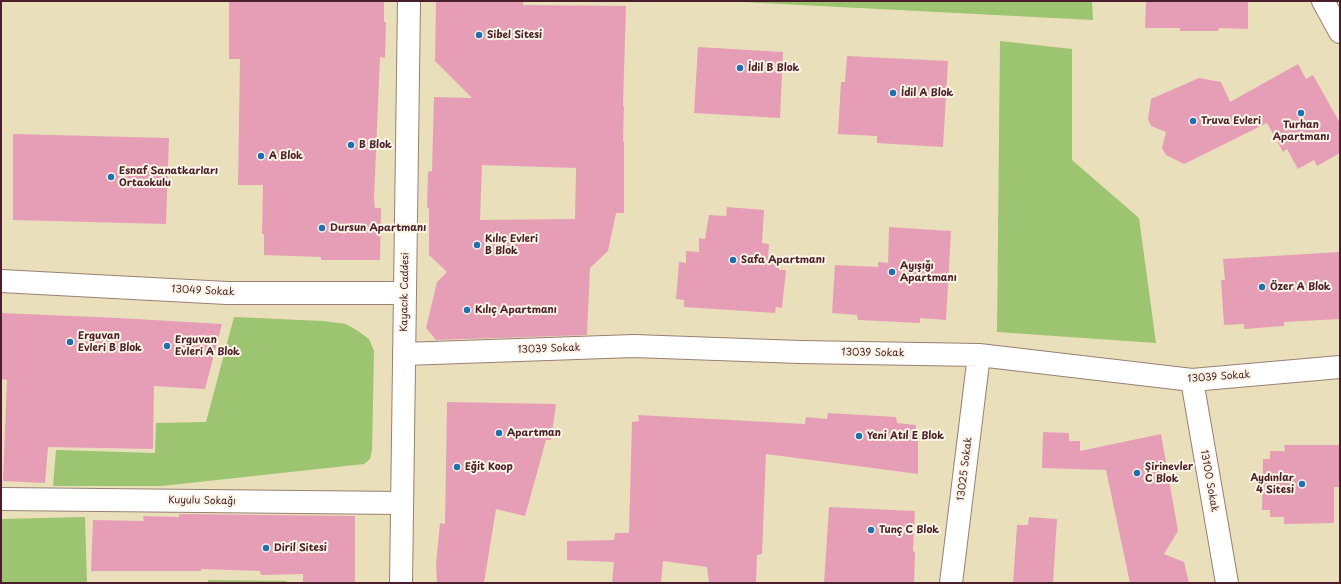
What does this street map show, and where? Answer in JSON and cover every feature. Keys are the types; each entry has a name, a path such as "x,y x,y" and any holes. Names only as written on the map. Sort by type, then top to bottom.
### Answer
{"street":[{"name":"Kayacık Caddesi","path":"401,583 409,1"},
{"path":"1323,1 1340,32"},
{"name":"13049 Sokak","path":"1,281 227,293 405,293"},
{"name":"13039 Sokak","path":"404,354 634,346 800,352 980,355 1192,380 1340,367"},
{"name":"13025 Sokak","path":"951,583 980,355"},
{"name":"13100 Sokak","path":"1192,380 1227,583"},
{"name":"Kuyulu Sokağı","path":"1,499 402,503"}],"green space":[{"path":"723,1 1092,1 1093,20"},
{"path":"1000,41 1072,49 1072,160 1139,218 1156,343 997,332"},
{"path":"234,317 323,321 346,324 369,339 374,351 372,450 370,459 364,464 162,486 53,486 56,450 155,453 156,423 206,422"},
{"path":"85,517 87,583 1,583 1,519"},
{"path":"208,580 287,581 287,583 208,583"}],"building":[{"path":"229,1 384,1 384,22 386,22 385,58 380,57 374,198 375,208 381,208 380,260 321,260 321,257 264,255 264,234 262,234 263,185 238,185 240,59 229,59"},
{"path":"436,1 523,1 523,5 626,6 623,106 624,213 616,213 608,251 590,268 587,335 436,340 426,328 437,282 447,272 429,255 429,208 427,208 428,172 432,171 434,97 472,98 435,61","holes":["482,165 576,168 575,219 480,220"]},
{"path":"1146,1 1248,1 1248,29 1219,28 1218,31 1180,31 1180,28 1145,28"},
{"name":"İdil B Blok","path":"698,47 783,52 780,118 694,113"},
{"name":"İdil A Blok","path":"847,56 948,61 943,147 877,143 877,136 838,134 841,82 845,82"},
{"path":"1298,64 1306,79 1313,75 1340,123 1340,153 1317,166 1314,160 1298,169 1287,149 1283,152 1267,123 1184,164 1166,155 1162,148 1166,132 1151,126 1148,119 1151,99 1199,78 1221,82 1230,102"},
{"name":"Esnaf Sanatkarları Ortaokulu","path":"13,134 169,138 166,224 13,220"},
{"name":"Safa Apartmanı","path":"727,207 764,210 762,243 769,244 768,257 780,257 779,270 786,270 782,308 776,307 775,313 684,307 684,300 676,299 679,262 686,263 686,251 699,252 699,238 705,239 709,215 726,216"},
{"name":"Ayışığı Apartmanı","path":"889,227 951,231 946,320 920,318 920,323 858,320 857,315 832,313 835,265 878,267 878,262 888,263"},
{"name":"Özer A Blok","path":"1340,252 1340,319 1284,322 1284,326 1244,329 1244,324 1224,325 1221,280 1225,280 1223,259"},
{"path":"1,313 222,324 205,389 154,386 153,449 48,447 45,483 3,481 7,380 1,379"},
{"path":"447,402 556,404 551,440 546,440 525,516 496,509 484,583 437,583 436,564 440,523 445,524"},
{"path":"828,413 896,417 897,423 916,425 916,440 918,440 918,474 766,454 762,554 757,555 756,583 709,583 707,567 663,561 661,583 612,583 614,562 567,560 567,541 614,540 615,533 629,533 632,422 639,421 638,415 805,424 806,417 827,419"},
{"path":"1043,432 1069,433 1069,441 1080,441 1080,451 1161,434 1178,531 1164,554 1184,562 1189,583 1130,583 1106,470 1042,468"},
{"name":"Aydınlar 4 Sitesi","path":"1284,445 1340,445 1340,487 1334,487 1334,523 1284,524 1284,517 1270,517 1270,510 1262,510 1263,459 1270,459 1270,451 1285,451"},
{"name":"Tunç C Blok","path":"829,507 915,511 913,551 915,552 914,583 824,583"},
{"name":"Diril Sitesi","path":"179,514 355,516 355,583 303,583 303,574 261,575 260,571 201,569 201,571 91,571 93,520 144,521 143,516 179,517"},
{"path":"1029,517 1057,519 1053,583 1013,583 1017,525 1028,525"}],"place":[{"name":"Sibel Sitesi","path":"479,35"},
{"name":"İdil B Blok","path":"740,68"},
{"name":"İdil A Blok","path":"893,93"},
{"name":"Turhan Apartmanı","path":"1301,113"},
{"name":"Truva Evleri","path":"1193,121"},
{"name":"B Blok","path":"351,145"},
{"name":"A Blok","path":"261,156"},
{"name":"Esnaf Sanatkarları Ortaokulu","path":"111,177"},
{"name":"Dursun Apartmanı","path":"322,228"},
{"name":"Kılıç Evleri B Blok","path":"477,245"},
{"name":"Safa Apartmanı","path":"733,260"},
{"name":"Ayışığı Apartmanı","path":"892,272"},
{"name":"Özer A Blok","path":"1262,287"},
{"name":"Kılıç Apartmanı","path":"467,310"},
{"name":"Erguvan Evleri B Blok","path":"70,342"},
{"name":"Erguvan Evleri A Blok","path":"167,346"},
{"name":"Apartman","path":"499,433"},
{"name":"Yeni Atıl E Blok","path":"859,436"},
{"name":"Eğit Koop","path":"457,467"},
{"name":"Şirinevler C Blok","path":"1137,473"},
{"name":"Aydınlar 4 Sitesi","path":"1302,484"},
{"name":"Tunç C Blok","path":"871,530"},
{"name":"Diril Sitesi","path":"266,548"}]}
